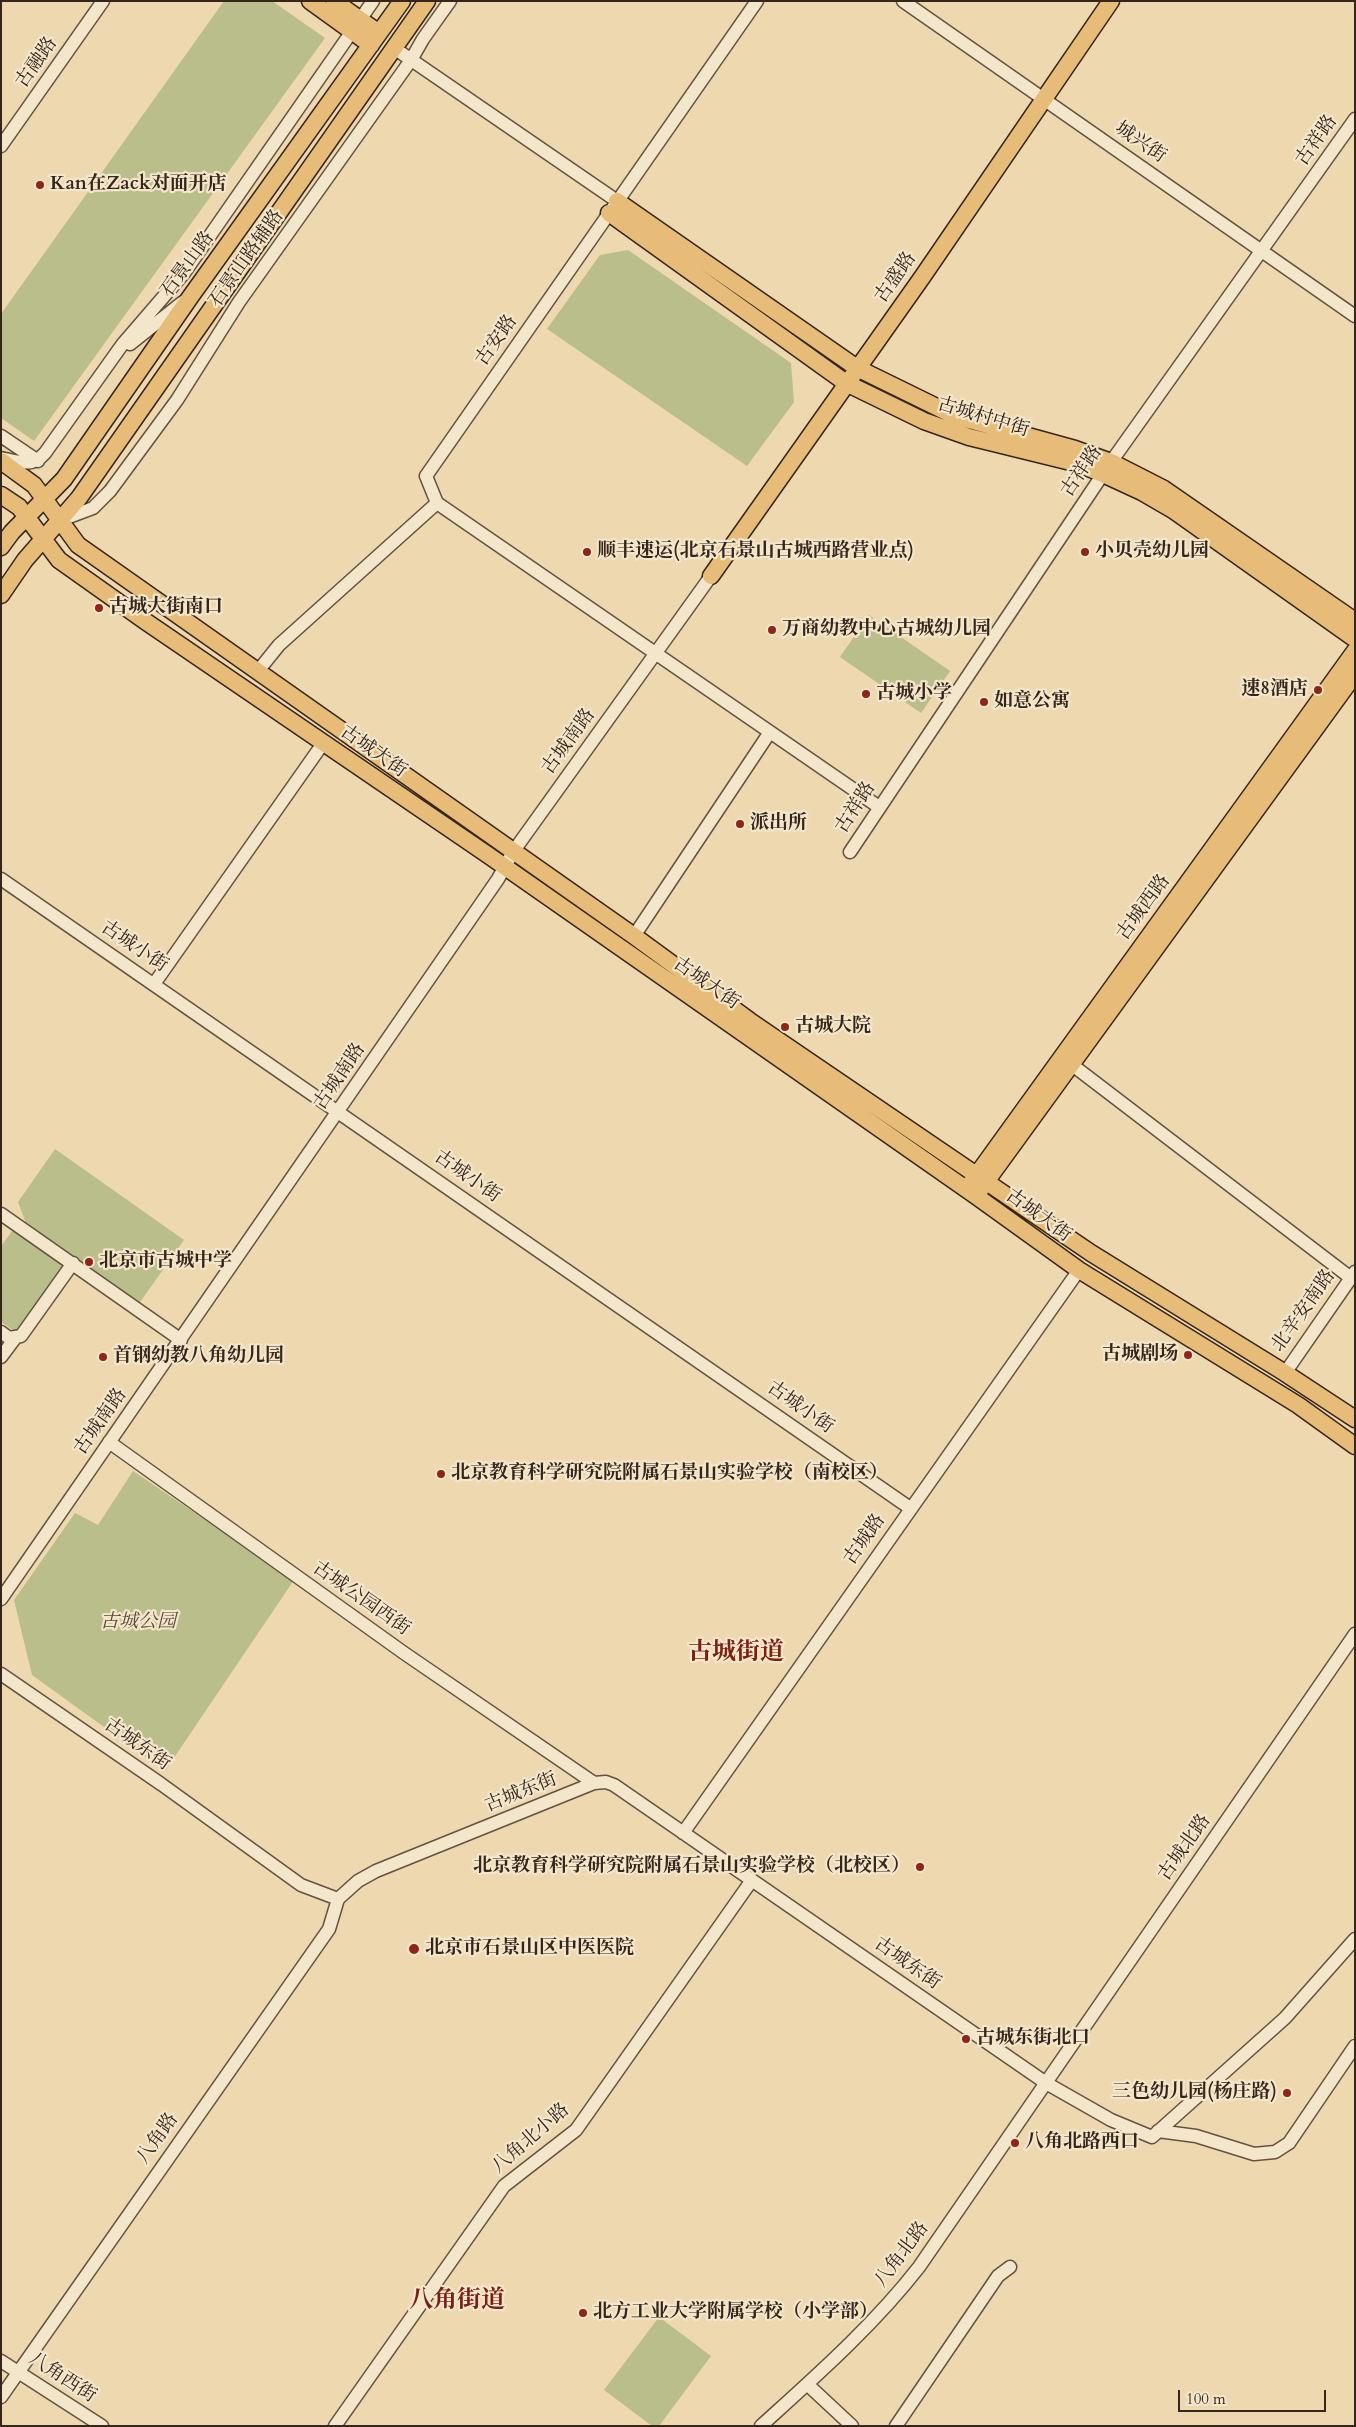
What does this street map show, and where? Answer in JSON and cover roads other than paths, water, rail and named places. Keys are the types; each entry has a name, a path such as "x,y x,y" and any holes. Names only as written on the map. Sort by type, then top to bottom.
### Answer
{"main road":[{"path":"310,1 357,26 375,39"},
{"path":"334,1 357,26"},
{"name":"石景山路","path":"1,548 12,532 64,479 191,296 402,1"},
{"path":"1,595 26,560 78,498 427,1"},
{"name":"古盛路","path":"711,576 923,276 1111,1"},
{"name":"古城村中街","path":"613,207 857,368 955,416 1075,449 1174,510 1355,639"},
{"name":"古城村中街","path":"613,207 846,383 924,421 969,437 1079,464 1107,468 1171,494 1355,621"},
{"name":"古城大街","path":"1,459 34,484 78,545 634,936 750,1021 1091,1253 1284,1372 1355,1419"},
{"name":"古城大街","path":"1,494 20,507 59,560 145,621 504,867 1079,1270 1298,1405 1355,1446"},
{"name":"古城西路","path":"971,1193 1355,652"},
{"name":"古城西路","path":"981,1178 1071,1064 1355,674"}],"street":[{"name":"古融路","path":"1,146 103,1"},
{"path":"1,459 27,464 38,461 122,345 184,273 373,1"},
{"name":"石景山路辅路","path":"60,520 93,508 110,491 177,400 239,302 411,60 423,39 450,1"},
{"name":"古安路","path":"437,503 426,476 757,1"},
{"name":"城兴街","path":"903,1 1263,250 1355,316"},
{"path":"394,48 613,207"},
{"name":"古祥路","path":"850,852 1107,468 1355,119"},
{"path":"105,370 134,340 191,296"},
{"path":"1,436 38,461"},
{"path":"258,671 279,645 437,503 879,807"},
{"name":"古城南路","path":"1,1600 340,1111 493,887 513,852 711,576"},
{"path":"634,936 770,732"},
{"path":"154,984 324,742"},
{"name":"古城小街","path":"1,879 340,1111 910,1508"},
{"path":"1071,1064 1353,1275"},
{"path":"1,1214 73,1262 181,1340"},
{"path":"1,1332 9,1338 21,1336 73,1262"},
{"name":"古城路","path":"683,1833 1079,1270"},
{"name":"北辛安南路","path":"1284,1372 1353,1275"},
{"path":"1,1357 16,1337"},
{"name":"古城公园西街","path":"109,1442 396,1647 594,1783"},
{"name":"古城北路","path":"1046,2083 1355,1634"},
{"name":"古城东街","path":"1,1674 161,1784 302,1885 338,1899 358,1881 376,1871 594,1783 606,1782 614,1785 1046,2083 1111,2120 1152,2137 1158,2131"},
{"name":"八角北小路","path":"335,2426 504,2186 576,2130 752,1880"},
{"name":"八角路","path":"1,2397 329,1929 338,1899"},
{"path":"1158,2131 1286,2018 1355,1939"},
{"path":"1158,2131 1196,2136 1254,2154 1275,2152 1288,2143 1355,2046"},
{"name":"八角北路","path":"761,2426 807,2384 895,2297 919,2268 1046,2083"},
{"path":"896,2426 998,2276 1010,2267"},
{"name":"八角西街","path":"1,2361 102,2426"},
{"path":"807,2384 852,2426"}],"place":[{"name":"Kan在Zack对面开店","path":"40,185"},
{"name":"顺丰速运(北京石景山古城西路营业点)","path":"587,552"},
{"name":"小贝壳幼儿园","path":"1085,552"},
{"name":"古城大街南口","path":"99,608"},
{"name":"万商幼教中心古城幼儿园","path":"772,630"},
{"name":"速8酒店","path":"1318,690"},
{"name":"古城小学","path":"866,694"},
{"name":"如意公寓","path":"984,702"},
{"name":"派出所","path":"740,824"},
{"name":"古城大院","path":"785,1027"},
{"name":"北京市古城中学","path":"89,1262"},
{"name":"古城剧场","path":"1188,1355"},
{"name":"首钢幼教八角幼儿园","path":"103,1357"},
{"name":"北京教育科学研究院附属石景山实验学校（南校区）","path":"441,1474"},
{"name":"北京教育科学研究院附属石景山实验学校（北校区）","path":"920,1867"},
{"name":"北京市石景山区中医医院","path":"414,1949"},
{"name":"古城东街北口","path":"966,2039"},
{"name":"三色幼儿园(杨庄路)","path":"1287,2093"},
{"name":"八角北路西口","path":"1015,2143"},
{"name":"北方工业大学附属学校（小学部）","path":"583,2313"}],"district":[{"name":"古城街道","path":"736,1653"},
{"name":"八角街道","path":"457,2301"}],"park label":[{"name":"古城公园","path":"138,1623"}]}
